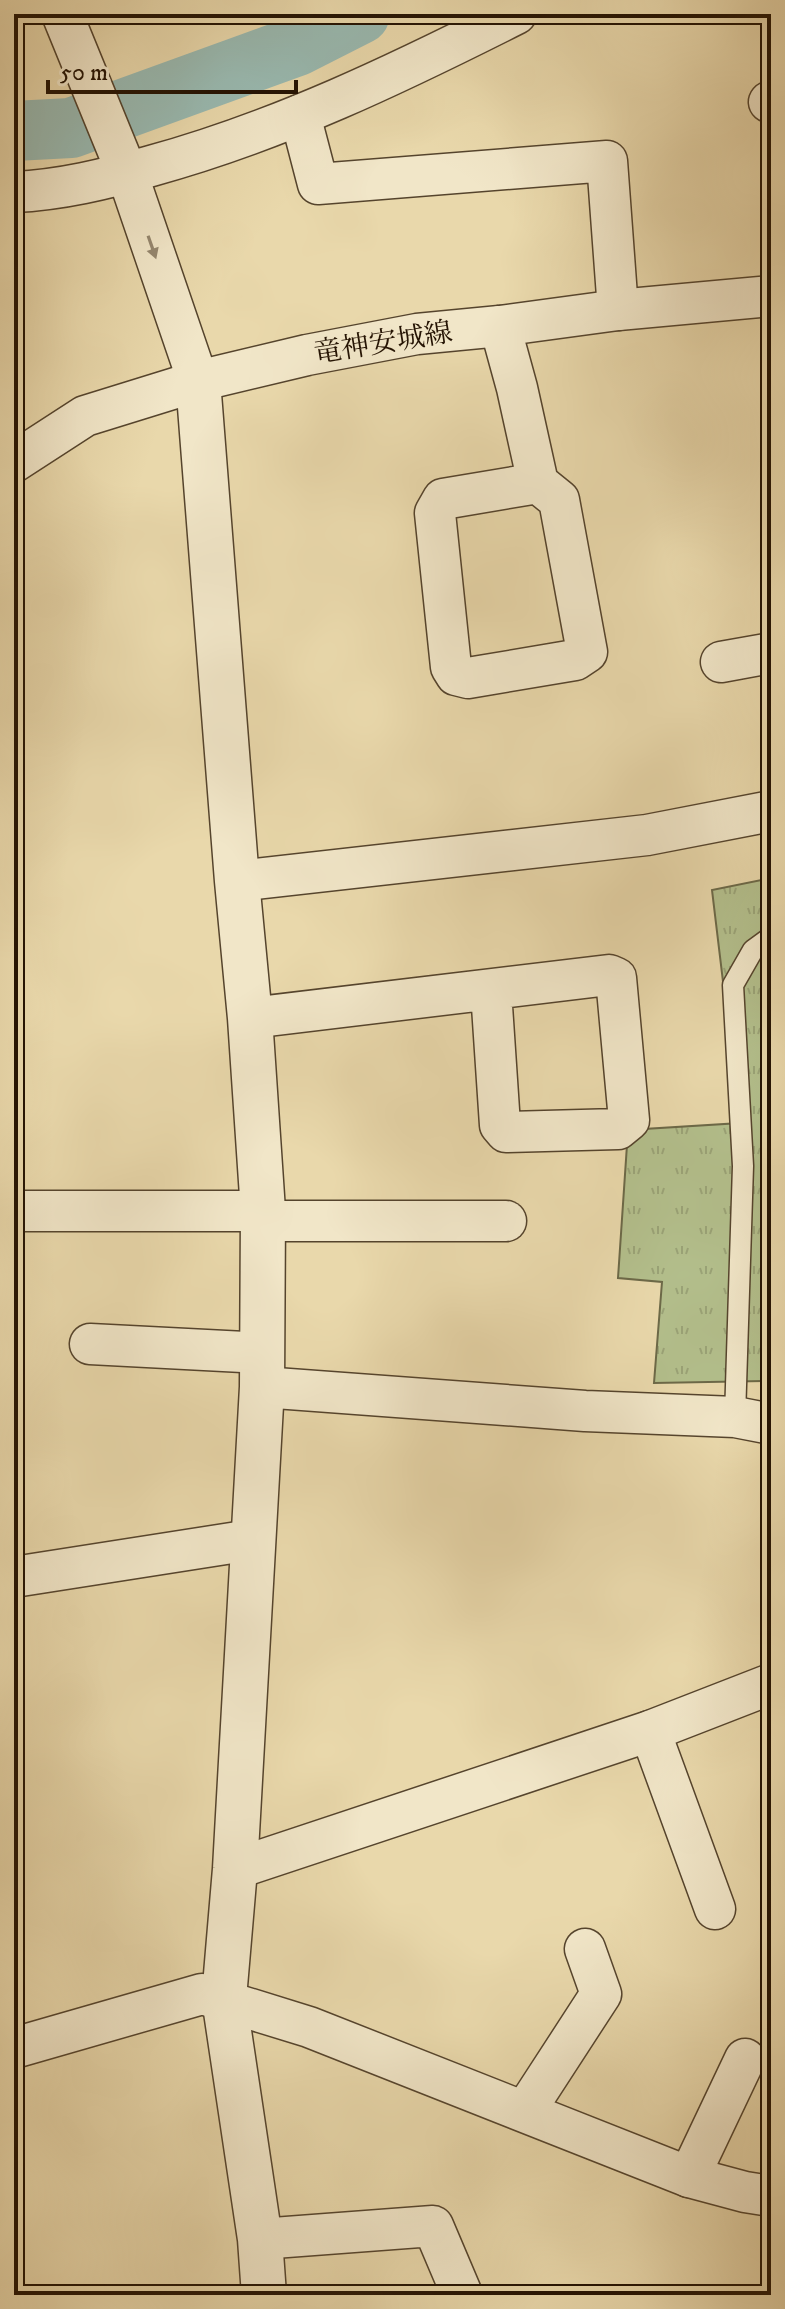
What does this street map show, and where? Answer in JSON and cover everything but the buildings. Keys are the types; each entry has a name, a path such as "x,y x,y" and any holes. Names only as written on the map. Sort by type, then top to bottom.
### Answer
{"street":[{"path":"14,192 48,191 124,166 202,152 300,115 411,67 516,14"},
{"path":"64,21 124,166 198,381 250,1018 263,1216 262,1370 235,1869 224,1998 260,2239 264,2295"},
{"path":"300,115 318,184 607,161 618,310"},
{"name":"竜神安城線","path":"14,462 85,416 198,381 307,355 417,334 618,310 771,296"},
{"path":"500,326 538,483 559,500 587,652 575,660 468,678 456,675 451,667 435,513 443,499 538,483"},
{"path":"721,662 771,653"},
{"path":"237,881 647,835 771,811"},
{"path":"250,1018 609,975 616,978 629,1120 618,1129 506,1132 500,1125 491,991"},
{"path":"14,1211 506,1221"},
{"path":"90,1344 262,1370 585,1411 753,1421"},
{"path":"14,1577 251,1540"},
{"path":"235,1869 650,1731 771,1684"},
{"path":"650,1731 715,1909"},
{"path":"525,2111 601,1994 585,1949"},
{"path":"14,2048 202,1994 224,1998 309,2027 689,2177 771,2196"},
{"path":"689,2177 745,2059"},
{"path":"260,2239 433,2226 461,2292"}],"lane":[{"path":"753,1421 733,985 753,950 771,937"}],"path":[{"path":"14,17 29,14"}],"green space":[{"path":"771,878 771,1381 654,1383 662,1282 618,1278 628,1130 740,1123 712,890"}],"waterway":[{"path":"14,131 71,128 297,46 360,14"}]}
